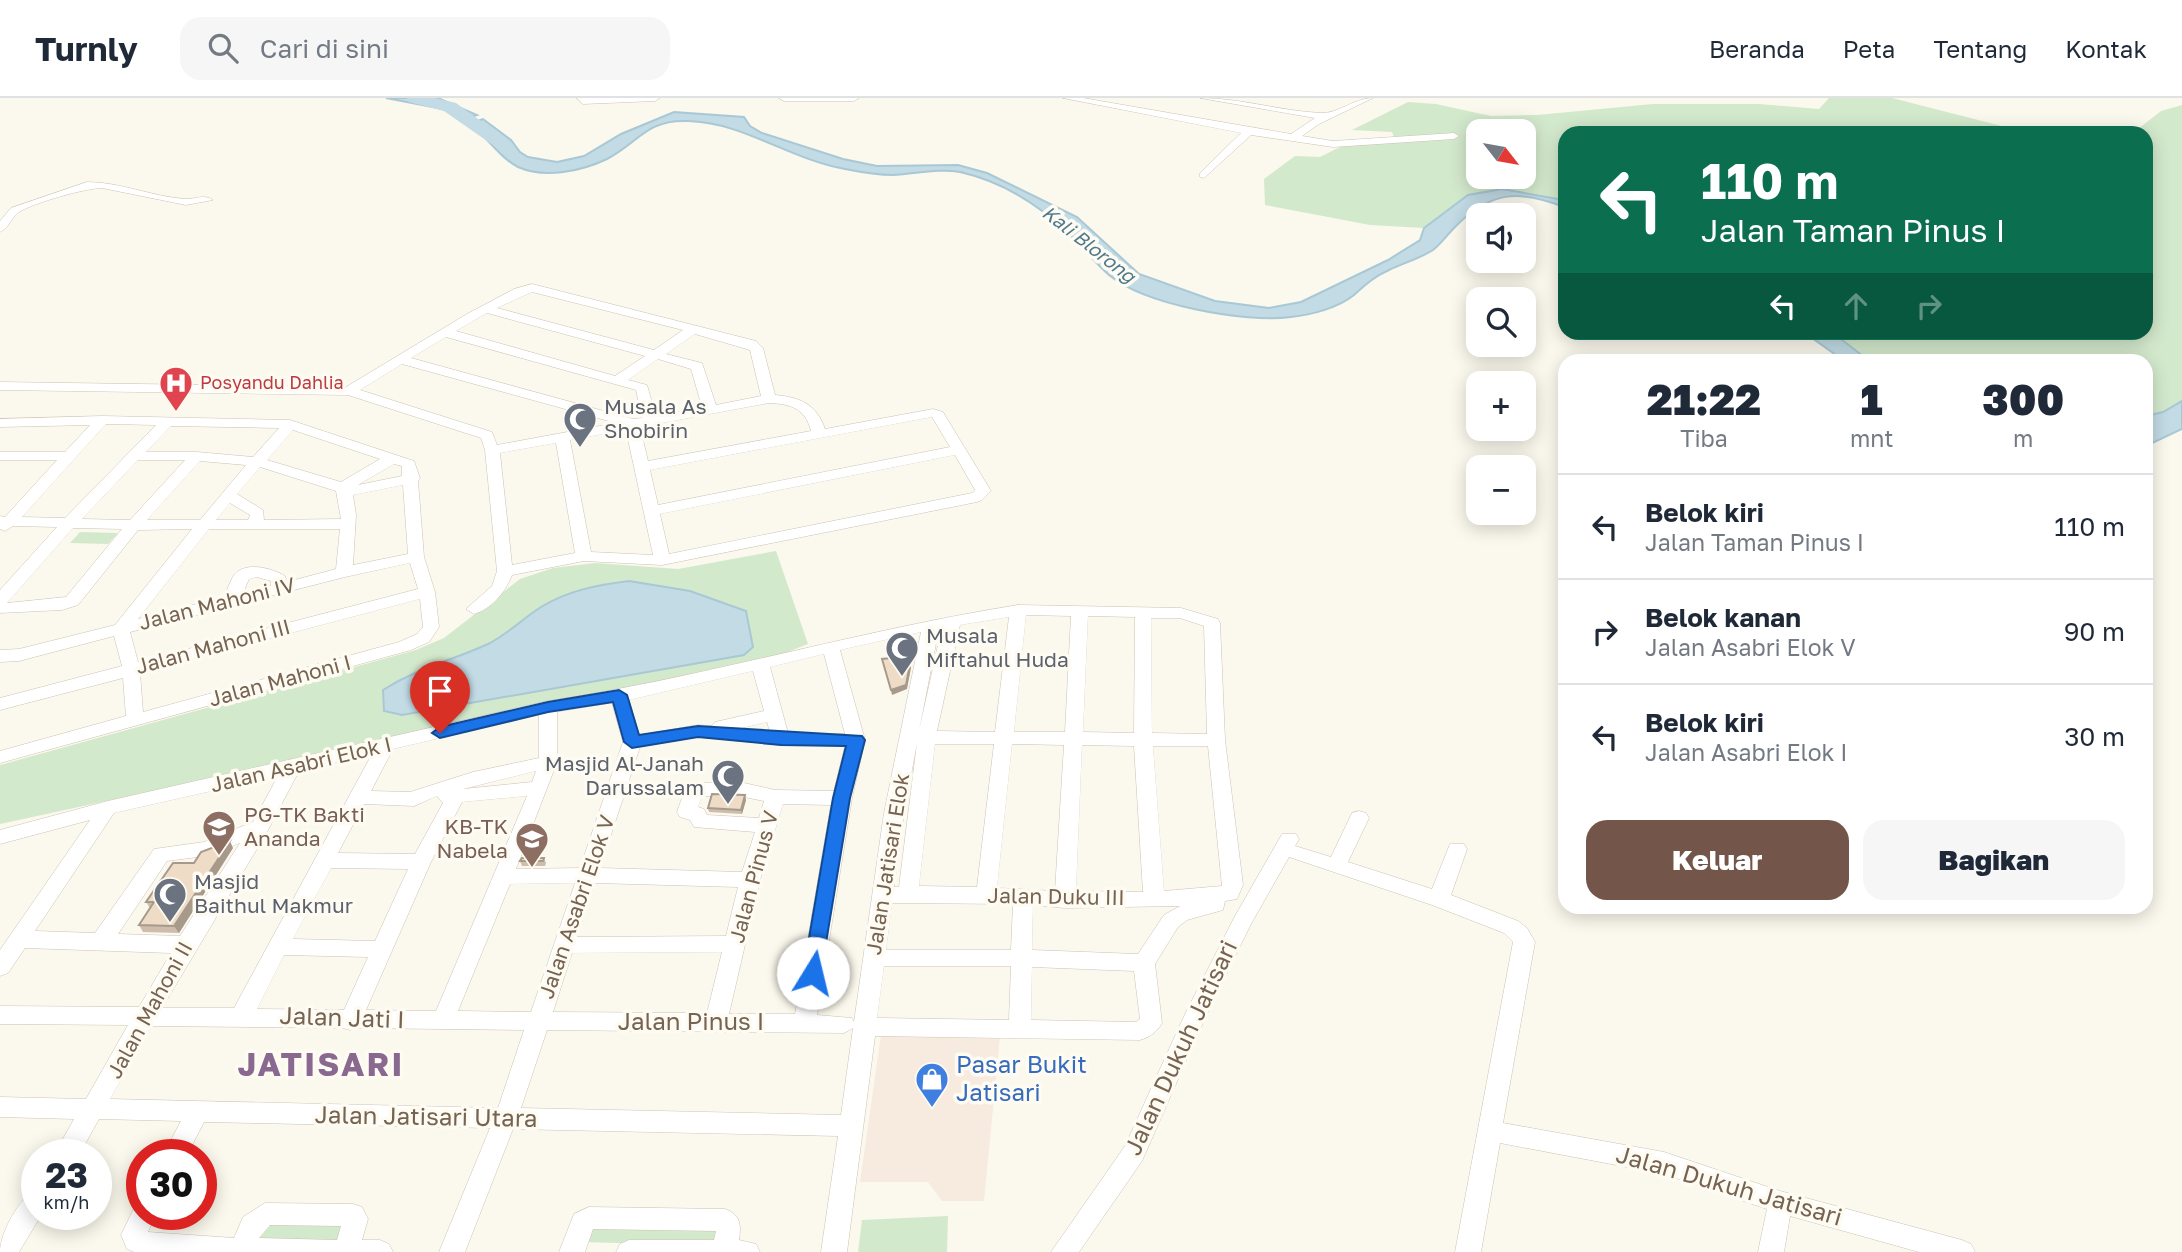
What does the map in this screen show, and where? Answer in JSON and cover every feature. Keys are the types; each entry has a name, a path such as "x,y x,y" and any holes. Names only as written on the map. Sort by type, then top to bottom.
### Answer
{"street":[{"path":"582,98 583,101 655,98"},
{"path":"784,98 854,98"},
{"path":"1068,98 1333,144 1454,136"},
{"path":"1205,98 1325,117"},
{"path":"1293,138 1325,117 1368,98"},
{"path":"1203,175 1249,131"},
{"path":"0,229 15,210 87,185 102,185 186,202 207,200"},
{"path":"349,391 522,289 532,288 695,328 756,348 769,399"},
{"path":"487,309 697,366 710,410"},
{"path":"619,380 695,328"},
{"path":"448,333 619,380 644,390 650,422"},
{"path":"403,360 632,423"},
{"path":"0,386 349,391 487,435 492,450 505,571 499,588 474,609"},
{"path":"492,450 769,399 792,401 808,409 814,415 819,434"},
{"path":"505,571 584,556 662,560 977,497 982,489 938,415 933,413 640,467"},
{"path":"3,524 102,420"},
{"path":"0,423 102,420 290,424 410,464 416,557 427,592"},
{"path":"0,600 68,524 137,456 167,422"},
{"path":"632,423 662,560"},
{"path":"135,721 131,669 121,629 228,495 290,424"},
{"path":"562,437 584,556"},
{"path":"653,511 959,450"},
{"path":"0,467 6,456 68,456"},
{"path":"137,456 257,460 344,490 413,478"},
{"path":"0,608 62,605 72,601 134,525 197,456"},
{"path":"344,490 393,458"},
{"path":"344,490 348,524 344,572"},
{"path":"228,495 258,513 255,524"},
{"path":"3,524 348,524"},
{"name":"Jalan Mahoni IV","path":"0,658 344,572 416,557"},
{"name":"Jalan Mahoni I","path":"0,757 405,646 424,638 431,627 427,592"},
{"name":"Jalan Mahoni III","path":"0,704 427,592"},
{"path":"986,896 1018,610"},
{"path":"874,958 1023,958 1144,963 1171,921 1180,914 1213,905 1230,893 1233,885 1216,740 1212,623 1181,613 1018,610 931,624"},
{"path":"1065,900 1080,610"},
{"path":"1143,612 1143,741 1154,898"},
{"name":"Jalan Jatisari Elok","path":"834,1252 853,1126 854,1026 874,958 882,895 918,737 952,622"},
{"name":"Jalan Jatisari Elok","path":"908,894 918,737 931,624"},
{"name":"Jalan Asabri Elok I","path":"2,838 108,808 548,707 619,695 831,649 931,624"},
{"path":"805,1023 842,798 856,740 831,649"},
{"path":"760,664 781,739"},
{"path":"619,695 632,742 773,715"},
{"path":"443,1020 540,788 548,762 548,707"},
{"path":"698,731 781,739 856,740"},
{"path":"918,737 1002,740 1216,740"},
{"name":"Jalan Asabri Elok V","path":"452,1252 506,1118 537,1021 567,945 587,875 632,742"},
{"path":"242,1015 386,745"},
{"path":"415,799 422,793 548,762"},
{"name":"Jalan Mahoni II","path":"76,1139 186,945 260,827 292,767"},
{"path":"360,797 415,799 540,788"},
{"path":"674,788 744,790 775,797"},
{"path":"695,789 687,812 697,814 701,822 765,825"},
{"path":"350,1021 421,862 456,796"},
{"name":"Jalan Pinus V","path":"716,1021 750,880 775,797 842,798"},
{"path":"0,967 108,808"},
{"path":"1359,818 1336,866 1439,899 1511,926 1521,934 1524,942 1468,1252"},
{"path":"101,942 162,853 206,849 260,827"},
{"name":"Jalan Dukuh Jatisari","path":"1064,1252 1134,1153 1194,1018 1242,922 1292,846 1336,866"},
{"path":"1439,899 1457,849"},
{"path":"323,860 421,862"},
{"path":"502,877 587,875 750,880"},
{"name":"Jalan Duku III","path":"882,895 1065,900 1194,899 1230,893"},
{"path":"1020,1028 1023,898"},
{"path":"18,939 186,945"},
{"path":"567,945 736,944"},
{"path":"277,947 381,949"},
{"name":"Jalan Pinus I","path":"537,1021 716,1021 1140,1031 1151,1023 1144,963"},
{"path":"0,1015 147,1017"},
{"name":"Jalan Jati I","path":"147,1017 242,1015 350,1021 537,1021"},
{"name":"Jalan Jatisari Utara","path":"0,1107 853,1126"},
{"path":"183,1139 197,1113"},
{"name":"Jalan Dukuh Jatisari","path":"1490,1131 1664,1164 1780,1202 1962,1252"},
{"path":"1771,1252 1780,1202"},
{"path":"242,1250 253,1225 265,1213 353,1214 356,1219 345,1252"},
{"path":"572,1252 583,1222 589,1218 725,1220 736,1251 629,1252"},
{"path":"5,1252 10,1227"},
{"path":"136,1230 133,1235 136,1241 242,1250 380,1252"}],"shaded area":[{"name":"Pasar Bukit Jatisari","path":"881,1035 1000,1036 984,1201 942,1201 928,1182 860,1182"}],"green space":[{"path":"1829,98 1892,98 2002,126 1558,126 1558,199 1502,189 1468,195 1424,228 1370,225 1265,205 1264,179 1295,156 1320,157 1342,146 1395,140 1392,132 1352,130 1408,102 1436,104 1491,116 1537,115 1653,104 1759,104 1819,109"},
{"path":"2182,105 2182,401 2153,414 2153,354 1860,354 1842,340 2153,340 2153,126 2142,126 2161,111"},
{"path":"80,532 118,533 108,544 70,543"},
{"path":"776,551 808,644 777,656 0,824 0,765 416,650 444,638 520,579 553,568 595,563 678,569"},
{"path":"948,1216 947,1252 858,1252 862,1220"},
{"path":"268,1217 353,1218 343,1243 256,1243"},
{"path":"590,1219 726,1223 720,1246 583,1242"}],"water":[{"path":"386,98 438,98 477,115 464,119 443,109"},
{"path":"674,112 744,117 750,126 762,133 843,159 877,166 958,165 987,173 1077,217 1139,274 1215,301 1269,308 1301,302 1388,260 1420,240 1424,228 1468,195 1502,189 1558,199 1558,205 1518,196 1487,203 1466,203 1466,217 1433,250 1379,275 1340,304 1299,316 1248,317 1196,310 1125,286 1098,265 1066,231 1030,203 989,181 960,172 935,171 893,175 851,170 824,164 747,134 708,123 688,121 662,124 607,159 575,170 551,173 529,171 511,163 468,124 483,119 528,157 557,162 584,156 621,134"},
{"path":"1815,340 1842,340 1860,354 1835,354"},
{"path":"2182,401 2182,429 2153,443 2153,414"},
{"path":"629,581 690,591 746,611 753,647 744,655 402,715 384,711 383,690 396,682 488,644 541,607 562,596"}],"building":[{"name":"Musala Miftahul Huda","path":"903,657 910,664 906,685 891,690 882,659"},
{"path":"712,794 745,795 741,810 708,808"},
{"path":"230,841 174,926 139,925 154,902 146,902 173,863 194,863 201,852"},
{"path":"522,858 544,858 543,861 520,861"}],"waterway":[{"name":"Kali Blorong","path":"415,98 450,107 506,146"}],"place":[{"name":"Posyandu Dahlia","path":"176,413"},
{"name":"Musala As Shobirin","path":"580,449"},
{"name":"Musala Miftahul Huda","path":"902,678"},
{"name":"Masjid Al-Janah Darussalam","path":"728,806"},
{"name":"PG-TK Bakti Ananda","path":"219,857"},
{"name":"KB-TK Nabela","path":"532,869"},
{"name":"Masjid Baithul Makmur","path":"170,924"},
{"name":"Pasar Bukit Jatisari","path":"932,1109"}],"district":[{"name":"JATISARI","path":"321,1064"}],"route":[{"path":"440,733 548,707 619,695 632,742 666,734 698,731 743,733 781,739 856,740 842,798 813,973"}]}
